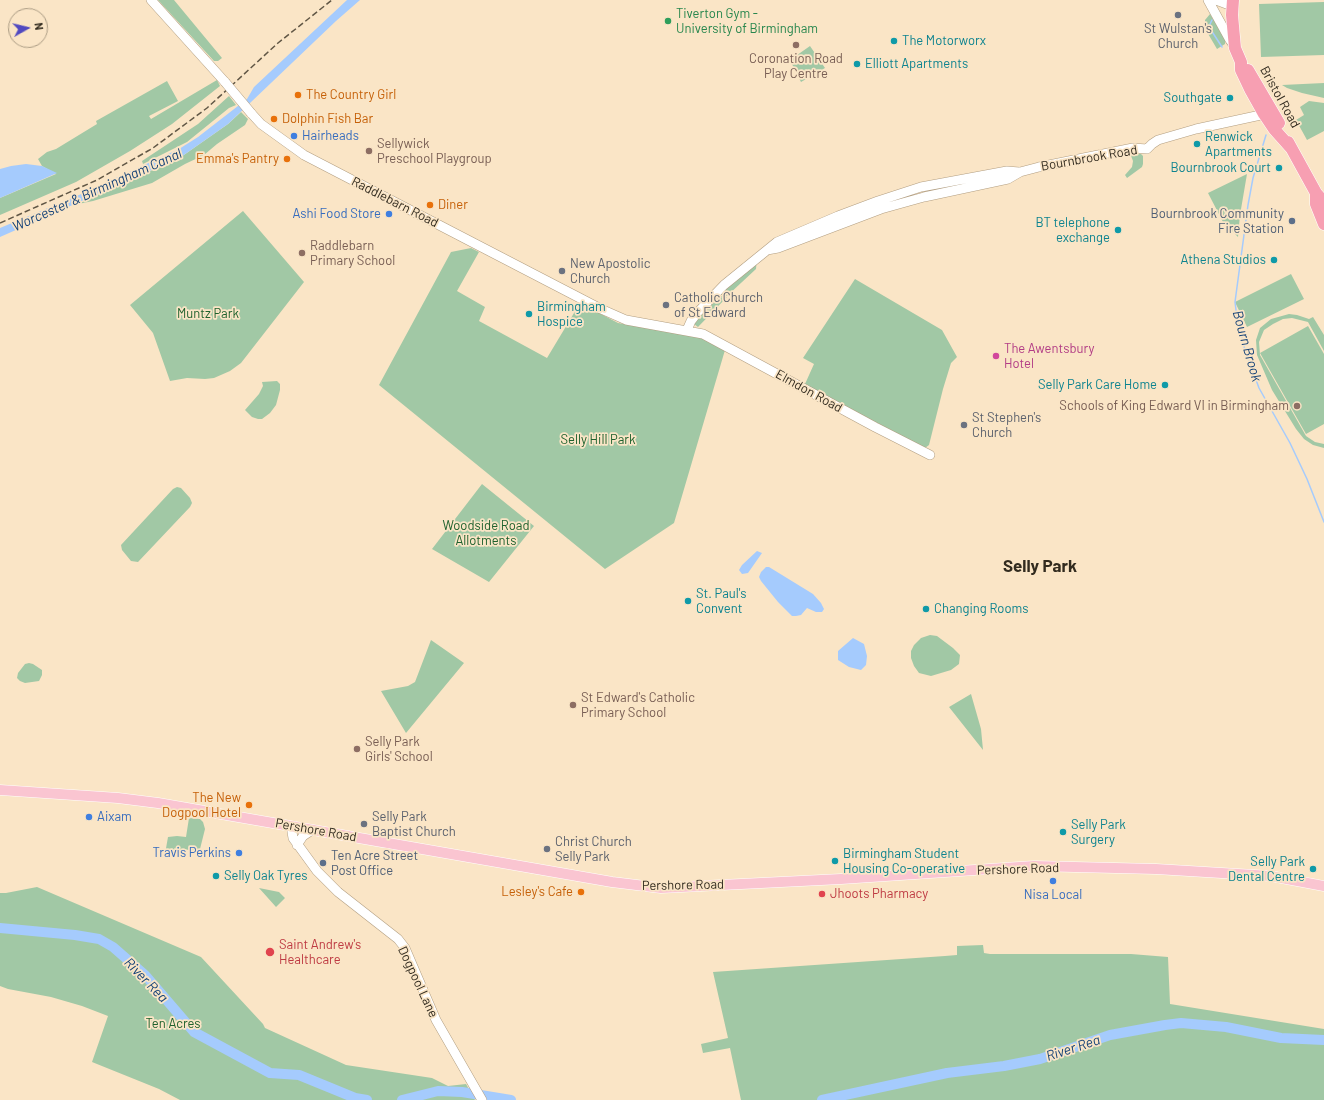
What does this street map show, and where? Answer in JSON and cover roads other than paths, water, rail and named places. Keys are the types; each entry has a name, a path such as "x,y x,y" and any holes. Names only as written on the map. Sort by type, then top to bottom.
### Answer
{"highway":[{"path":"1232,3 1235,48"},
{"name":"Bristol Road","path":"1235,48 1241,62 1245,65 1268,113 1285,134 1291,148 1316,193 1324,202"},
{"name":"Bristol Road","path":"1316,193 1316,204 1324,224"}],"main road":[{"name":"Pershore Road","path":"0,790 142,800 219,812 312,830 612,882 661,888 841,879 1034,866 1156,869 1263,875 1324,886"}],"street":[{"name":"Raddlebarn Road","path":"151,0 261,124 304,155 601,309 633,322 687,330"},
{"name":"Bristol Road","path":"1208,0 1235,48"},
{"path":"1216,0 1232,3"},
{"name":"Bournbrook Road","path":"767,250 778,248 882,209 924,197 1008,179 1020,172 1039,167 1133,148 1147,149 1158,140 1268,113"},
{"name":"Bournbrook Road","path":"687,330 691,321 715,294 777,242 838,216 921,187 1007,171 1020,172"},
{"path":"921,187 924,197"},
{"name":"Elmdon Road","path":"687,330 715,339 868,423 930,455"},
{"name":"Dogpool Lane","path":"293,826 293,838 318,871 338,892 406,948 436,1020 482,1100"},
{"path":"297,845 303,836 312,830"}],"water":[{"name":"Worcester & Birmingham Canal","path":"347,0 360,0 228,124 181,157 0,237 0,228 79,195 179,149 198,137 247,99 254,87"},
{"path":"26,164 42,166 57,173 0,198 0,169"},
{"path":"757,551 762,553 748,573 742,574 739,570 742,565"},
{"path":"766,567 769,567 813,594 824,609 822,612 816,612 807,608 801,615 792,616 761,581 759,577 761,572"},
{"path":"853,638 864,644 867,656 866,665 861,670 849,667 838,660 838,651"}],"waterway":[{"name":"Bourn Brook","path":"1212,20 1210,24 1211,30 1222,47"},
{"name":"Bourn Brook","path":"1266,135 1253,178 1248,205 1235,302 1237,318 1245,350 1259,388 1290,443 1307,479 1324,522"},
{"name":"River Rea","path":"0,928 4,929"},
{"name":"River Rea","path":"0,928 75,935 99,939 113,947 145,975 194,1032 270,1073 299,1075 355,1098 367,1100"},
{"name":"River Rea","path":"822,1100 947,1073 1004,1066 1040,1059 1110,1035 1181,1023 1226,1027 1281,1038 1324,1040"},
{"name":"River Rea","path":"402,1100 438,1091 462,1092 511,1100"}],"railway":[{"path":"0,223 97,180 153,148 207,108 278,43 332,0"}],"place":[{"name":"St Wulstan's Church","path":"1178,15"},
{"name":"Tiverton Gym - University of Birmingham","path":"668,21"},
{"name":"The Motorworx","path":"894,41"},
{"name":"Coronation Road Play Centre","path":"796,45"},
{"name":"Elliott Apartments","path":"857,64"},
{"name":"The Country Girl","path":"298,95"},
{"name":"Southgate","path":"1230,98"},
{"name":"Dolphin Fish Bar","path":"274,119"},
{"name":"Hairheads","path":"294,136"},
{"name":"Renwick Apartments","path":"1197,144"},
{"name":"Sellywick Preschool Playgroup","path":"369,151"},
{"name":"Emma's Pantry","path":"287,159"},
{"name":"Bournbrook Court","path":"1279,168"},
{"name":"Diner","path":"430,205"},
{"name":"Ashi Food Store","path":"389,214"},
{"name":"Bournbrook Community Fire Station","path":"1292,221"},
{"name":"BT telephone exchange","path":"1118,230"},
{"name":"Raddlebarn Primary School","path":"302,253"},
{"name":"Athena Studios","path":"1274,260"},
{"name":"New Apostolic Church","path":"562,271"},
{"name":"Catholic Church of St Edward","path":"666,305"},
{"name":"Birmingham Hospice","path":"529,314"},
{"name":"The Awentsbury Hotel","path":"996,356"},
{"name":"Selly Park Care Home","path":"1165,385"},
{"name":"Schools of King Edward VI in Birmingham","path":"1297,406"},
{"name":"St Stephen's Church","path":"964,425"},
{"name":"St. Paul's Convent","path":"688,601"},
{"name":"Changing Rooms","path":"926,609"},
{"name":"St Edward's Catholic Primary School","path":"573,705"},
{"name":"Selly Park Girls' School","path":"357,749"},
{"name":"The New Dogpool Hotel","path":"249,805"},
{"name":"Aixam","path":"89,817"},
{"name":"Selly Park Baptist Church","path":"364,824"},
{"name":"Selly Park Surgery","path":"1063,832"},
{"name":"Christ Church Selly Park","path":"547,849"},
{"name":"Travis Perkins","path":"239,853"},
{"name":"Birmingham Student Housing Co-operative","path":"835,861"},
{"name":"Ten Acre Street Post Office","path":"323,863"},
{"name":"Selly Park Dental Centre","path":"1313,869"},
{"name":"Selly Oak Tyres","path":"216,876"},
{"name":"Nisa Local","path":"1053,881"},
{"name":"Lesley's Cafe","path":"581,892"},
{"name":"Jhoots Pharmacy","path":"822,894"},
{"name":"Saint Andrew's Healthcare","path":"270,952"}],"district":[{"name":"Selly Park","path":"1040,566"}],"park label":[{"name":"Muntz Park","path":"208,314"},
{"name":"Selly Hill Park","path":"598,440"},
{"name":"Woodside Road Allotments","path":"486,534"},
{"name":"Ten Acres","path":"173,1024"}]}
